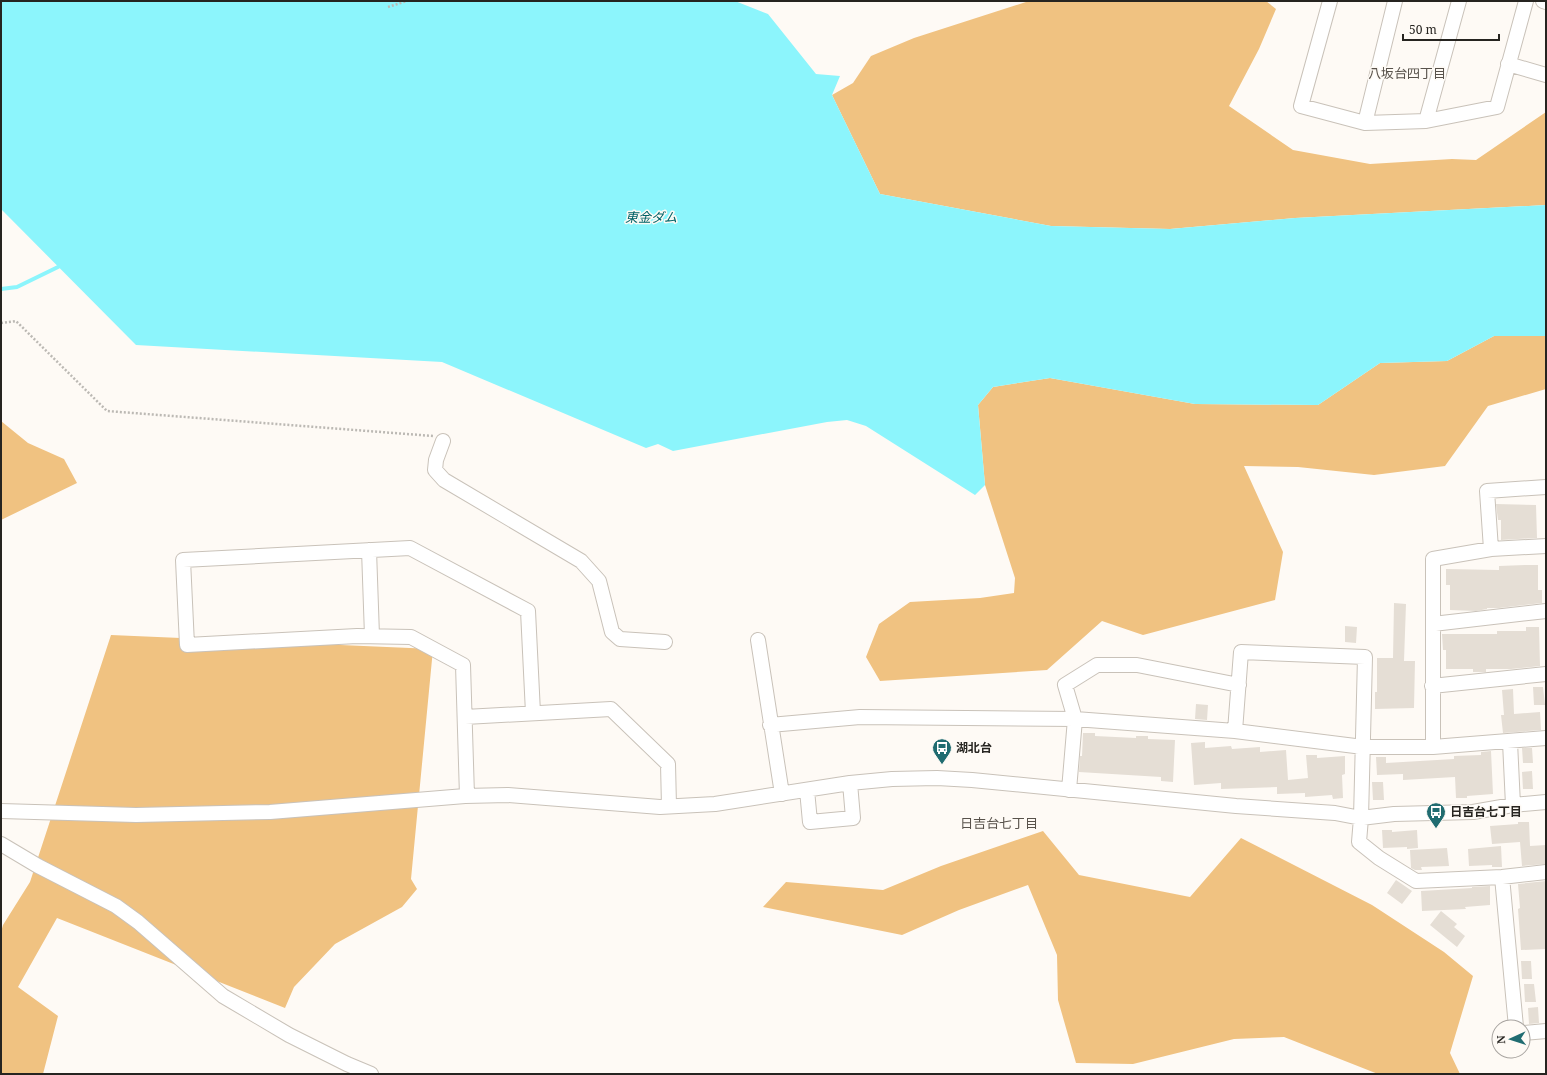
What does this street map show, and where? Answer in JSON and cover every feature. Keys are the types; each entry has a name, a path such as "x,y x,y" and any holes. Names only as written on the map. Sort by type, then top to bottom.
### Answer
{"street":[{"path":"1330,1 1301,106 1365,123 1426,120 1497,107 1526,1"},
{"path":"1365,123 1395,1"},
{"path":"1426,120 1459,1"},
{"path":"1508,64 1546,75"},
{"path":"443,441 436,460 435,470 444,480 581,561 599,581 612,632 620,639 665,642"},
{"path":"1491,550 1487,491 1546,487"},
{"path":"1433,747 1433,559 1491,550 1546,546"},
{"path":"467,796 463,665 411,637 372,636 187,645 183,560 410,548 528,612 533,713"},
{"path":"369,550 372,636"},
{"path":"1433,624 1546,611"},
{"path":"758,640 770,725 782,794"},
{"path":"1235,731 1241,652 1365,657 1361,818 1359,842 1379,858 1416,881 1502,877 1546,872"},
{"path":"1069,790 1075,719 1065,685 1097,665 1137,665 1239,685"},
{"path":"1432,686 1546,674"},
{"path":"465,716 611,709 668,764 669,806"},
{"path":"770,725 860,718 1075,719 1235,731 1363,747 1433,747 1546,738"},
{"path":"1510,742 1513,805"},
{"path":"1,811 136,814 270,812 508,794 605,803 669,806 715,804 850,783 892,779 937,778 1236,806 1335,813 1361,818 1394,814 1473,812 1513,805 1546,802"},
{"path":"807,790 810,822 853,818 850,783"},
{"path":"1,844 38,866 116,906 138,922 223,996 289,1035 347,1064 371,1074"},
{"path":"1502,877 1515,1019"},
{"path":"1531,1032 1546,1031"}],"path":[{"path":"388,8 407,1"},
{"path":"1,323 16,321 107,411 430,435 443,441"}],"shaded area":[{"path":"1029,1 1266,1 1276,9 1259,49 1229,106 1293,150 1370,164 1452,159 1476,160 1546,112 1546,205 1295,218 1170,229 1051,226 880,194 832,95 853,83 871,56 914,38"},
{"path":"1494,336 1546,336 1546,389 1488,406 1445,466 1374,475 1298,467 1244,466 1283,552 1275,600 1143,635 1102,621 1047,670 880,681 866,657 879,624 910,602 980,598 1014,593 1015,578 985,485 978,405 993,387 1050,378 1195,404 1318,405 1380,363 1447,361"},
{"path":"1,421 28,443 64,459 77,483 1,520"},
{"path":"111,635 433,649 411,879 417,889 402,907 335,944 294,987 285,1008 57,918 18,987 58,1016 43,1074 1,1074 1,932 3,925 30,882"},
{"path":"1043,831 1079,875 1190,897 1241,838 1372,905 1444,952 1473,976 1450,1053 1460,1074 1378,1074 1284,1037 1234,1039 1133,1064 1076,1063 1058,1000 1057,955 1028,885 959,910 902,935 763,907 786,882 883,890 941,866"}],"water":[{"name":"東金ダム","path":"1,1 735,1 768,14 816,74 840,76 832,95 880,194 1051,226 1170,229 1295,218 1546,205 1546,336 1494,336 1447,361 1380,363 1318,405 1195,404 1050,378 993,387 978,405 985,485 975,495 866,426 847,420 827,422 673,451 658,444 646,448 442,362 136,345 1,209"}],"building":[{"path":"1496,504 1536,505 1537,538 1501,540 1501,520 1498,520"},
{"path":"1538,565 1538,590 1542,590 1542,603 1487,608 1476,611 1450,610 1450,585 1446,585 1446,569 1499,570 1499,566"},
{"path":"1394,603 1406,604 1404,661 1415,661 1414,708 1375,709 1375,692 1377,692 1377,658 1393,658"},
{"path":"1345,626 1357,627 1356,643 1345,642"},
{"path":"1526,627 1539,627 1540,666 1511,669 1486,669 1486,672 1473,672 1473,669 1446,669 1446,650 1443,650 1442,634 1497,634 1497,631 1526,631"},
{"path":"1533,687 1543,687 1545,705 1534,705"},
{"path":"1513,689 1514,714 1540,712 1541,730 1503,733 1501,715 1504,715 1502,690"},
{"path":"1196,704 1208,705 1207,720 1195,719"},
{"path":"1083,733 1095,733 1095,736 1136,738 1136,736 1148,736 1148,739 1175,740 1173,782 1161,781 1161,777 1079,772 1080,756 1082,756"},
{"path":"1205,742 1205,748 1231,746 1232,749 1260,747 1260,752 1286,750 1288,780 1308,778 1306,755 1317,755 1317,758 1345,756 1345,774 1342,775 1343,798 1333,799 1332,795 1305,797 1305,793 1277,794 1277,787 1221,789 1221,783 1194,785 1191,743"},
{"path":"1522,748 1532,748 1533,763 1523,763"},
{"path":"1491,751 1493,794 1456,798 1455,777 1403,780 1403,774 1377,775 1376,757 1386,757 1386,763 1454,759 1454,756 1481,755 1481,752"},
{"path":"1532,771 1533,789 1523,789 1522,772"},
{"path":"1372,782 1383,782 1384,800 1373,800"},
{"path":"1518,822 1529,822 1530,846 1546,845 1546,864 1522,866 1520,842 1492,844 1490,826 1518,824"},
{"path":"1382,830 1392,830 1392,832 1417,830 1418,848 1383,848"},
{"path":"1501,846 1502,867 1492,867 1492,865 1469,866 1468,849"},
{"path":"1447,848 1449,866 1421,867 1422,870 1415,870 1411,868 1410,850"},
{"path":"1396,880 1412,891 1402,904 1387,893"},
{"path":"1546,881 1546,949 1521,950 1518,884"},
{"path":"1490,886 1490,905 1465,907 1466,909 1422,911 1421,891"},
{"path":"1441,911 1457,924 1454,927 1465,936 1457,947 1430,925"},
{"path":"1521,961 1531,961 1532,979 1522,979"},
{"path":"1524,984 1534,984 1536,1002 1525,1002"},
{"path":"1538,1007 1539,1023 1531,1024 1531,1019 1529,1019 1528,1008"}],"waterway":[{"path":"1,289 17,287 58,267"}],"place":[{"name":"湖北台","path":"942,765"},
{"name":"日吉台七丁目","path":"1436,829"}],"district":[{"name":"八坂台四丁目","path":"1407,73"},
{"name":"日吉台七丁目","path":"999,823"}]}
